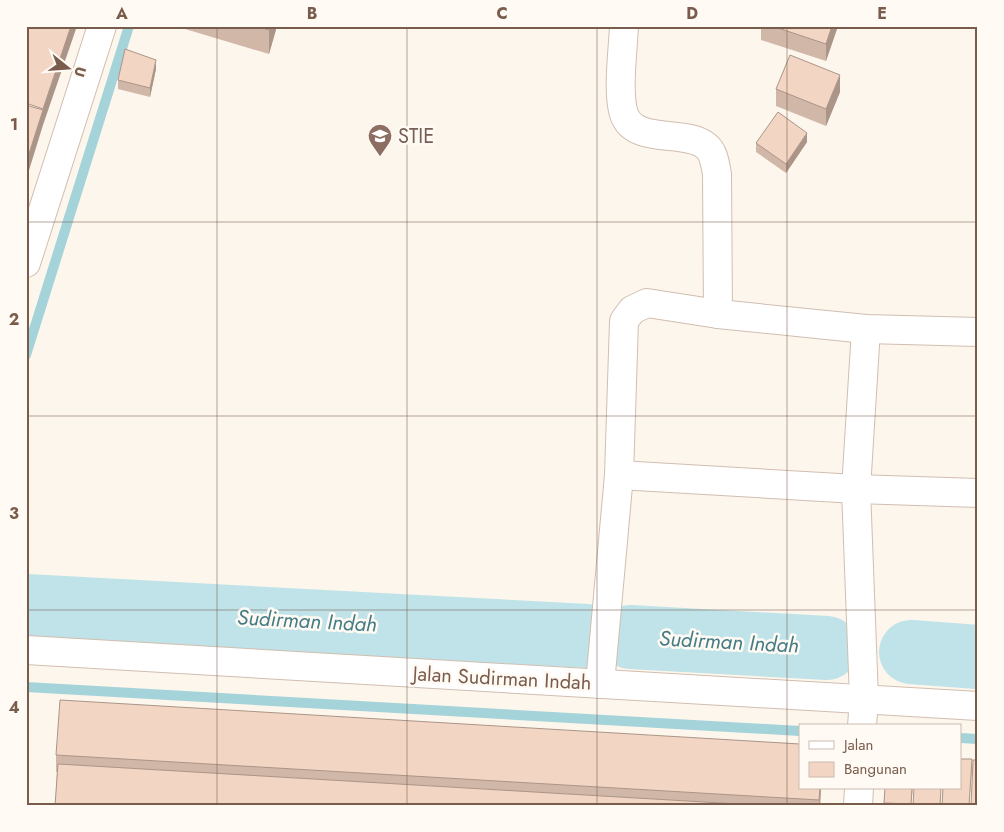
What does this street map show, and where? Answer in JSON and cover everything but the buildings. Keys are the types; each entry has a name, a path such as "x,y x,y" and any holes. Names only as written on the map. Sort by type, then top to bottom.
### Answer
{"street":[{"path":"26,263 102,26"},
{"path":"624,26 621,103 624,117 634,127 646,132 695,141 706,145 712,154 717,174 718,314"},
{"path":"600,684 619,475 624,320 632,310 647,303 718,314 866,329 978,332"},
{"path":"862,724 864,699 856,489 866,329"},
{"path":"619,475 856,489 978,493"},
{"name":"Jalan Sudirman Indah","path":"26,650 978,706"},
{"path":"858,806 859,790"}],"waterway":[{"path":"26,355 129,26"},
{"name":"Sudirman Indah","path":"26,606 587,636"},
{"name":"Sudirman Indah","path":"630,637 827,648"},
{"name":"Sudirman Indah","path":"911,652 978,657"},
{"path":"26,687 799,731"},
{"path":"962,738 978,739"}],"place":[{"name":"STIE","path":"380,157"}]}
